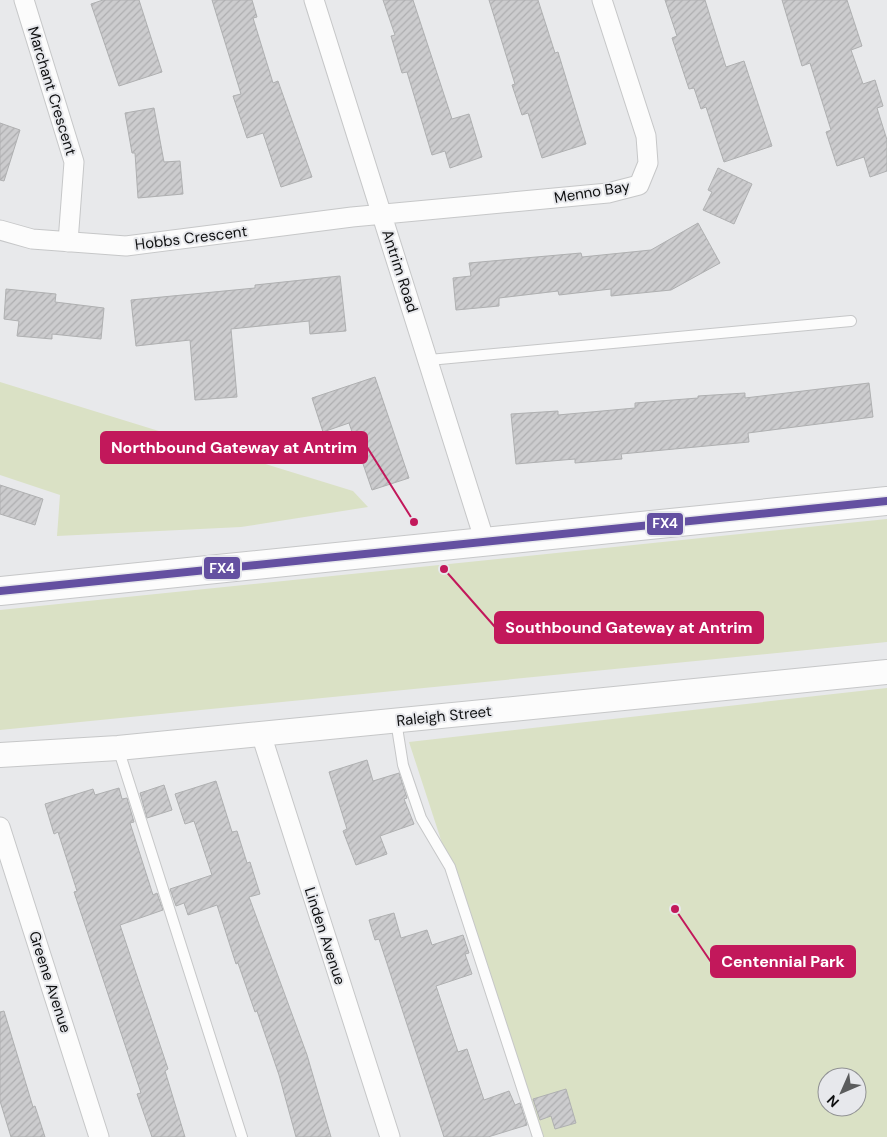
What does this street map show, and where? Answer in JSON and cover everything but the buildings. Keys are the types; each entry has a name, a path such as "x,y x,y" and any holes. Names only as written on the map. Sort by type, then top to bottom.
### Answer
{"main road":[{"path":"0,591 887,501"}],"street":[{"name":"Marchant Crescent","path":"24,0 74,162 68,242"},
{"name":"Antrim Road","path":"314,0 486,542"},
{"name":"Menno Bay","path":"383,216 608,193 638,185 648,163 646,136 602,0"},
{"name":"Hobbs Crescent","path":"0,230 32,239 126,246 352,218 383,216"},
{"name":"Raleigh Street","path":"0,756 118,748 887,672"},
{"name":"Linden Avenue","path":"261,734 390,1137"},
{"name":"Greene Avenue","path":"0,827 99,1137"}],"lane":[{"path":"429,360 851,321"},
{"path":"396,721 403,765 421,818 450,867 538,1137"},
{"path":"118,748 242,1137"}],"green space":[{"path":"0,382 353,491 368,507 241,527 57,536 60,495 0,475"},
{"path":"887,519 887,642 0,730 0,610"},
{"path":"887,688 887,1137 538,1137 409,742"}],"transit line":[{"name":"FX4","path":"0,591 887,501"}],"place":[{"name":"Northbound Gateway at Antrim","path":"414,522"},
{"name":"Southbound Gateway at Antrim","path":"444,569"},
{"name":"Centennial Park","path":"675,909"}]}
